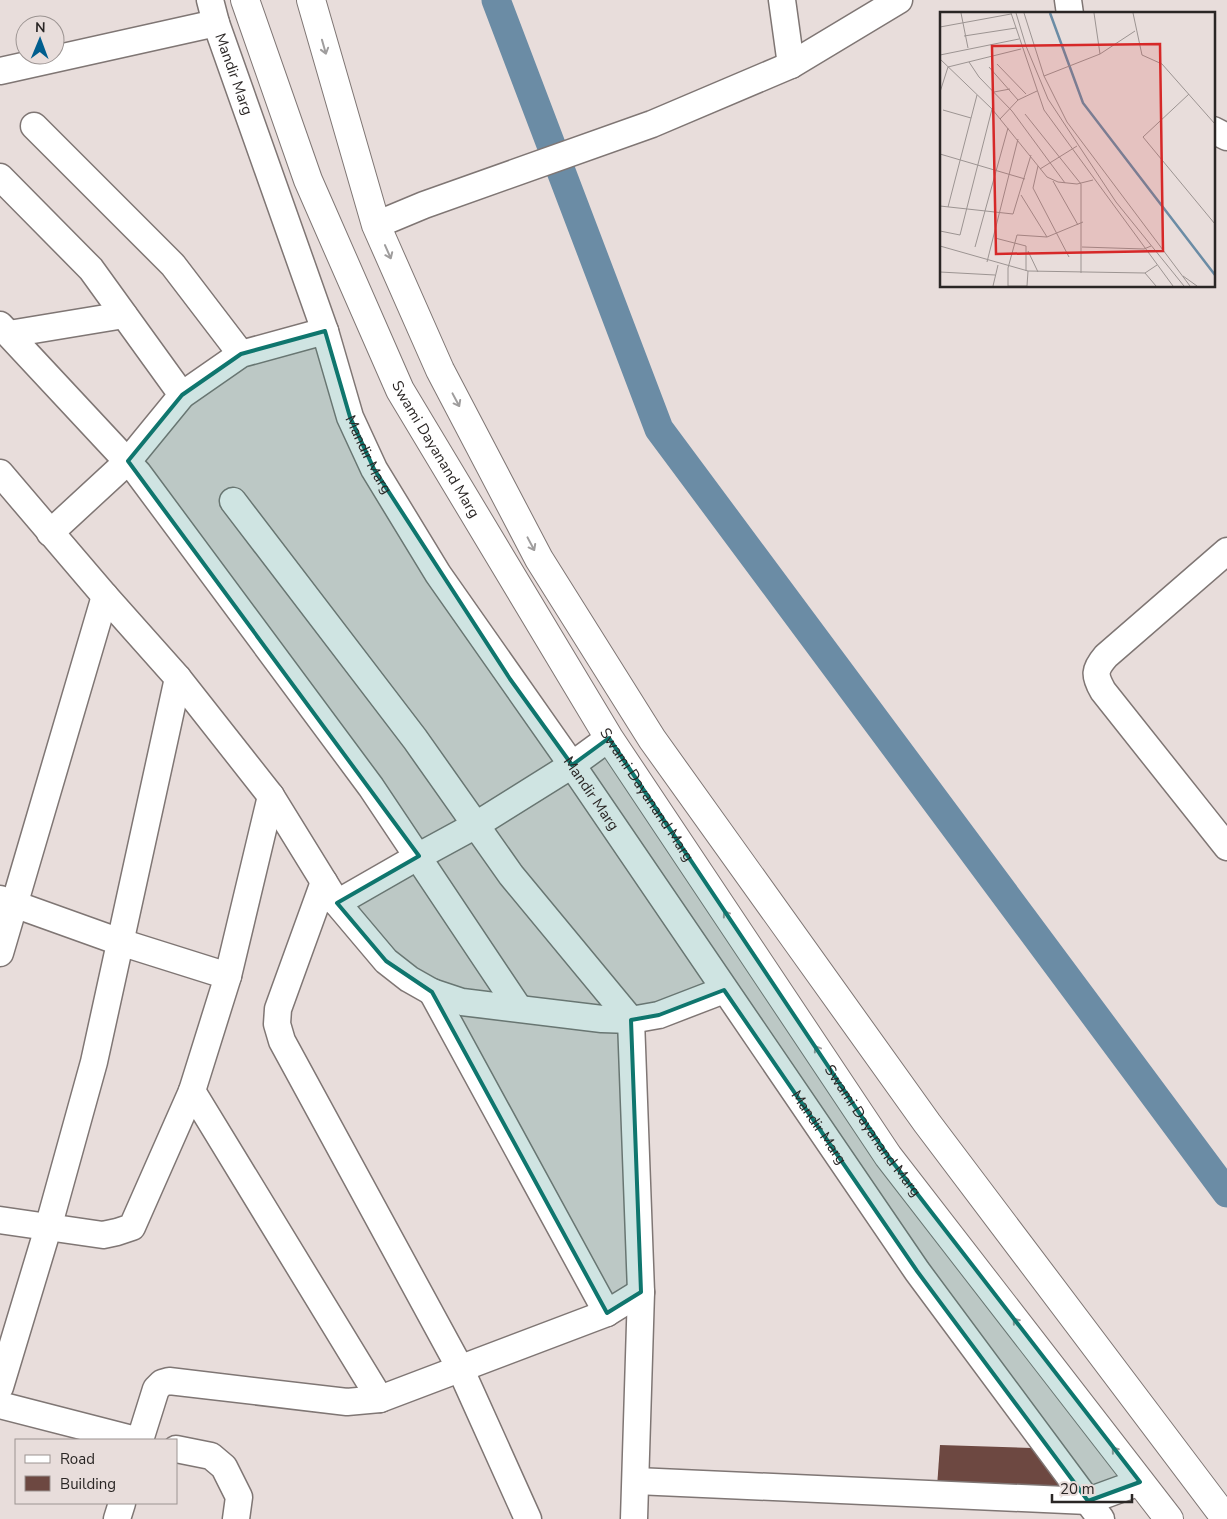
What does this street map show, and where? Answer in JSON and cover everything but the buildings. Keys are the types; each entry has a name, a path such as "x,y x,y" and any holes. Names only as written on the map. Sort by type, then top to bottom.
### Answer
{"main road":[{"name":"Swami Dayanand Marg","path":"245,0 308,180 400,390 609,738 888,1156 1169,1519"},
{"path":"311,0 376,225 440,370 539,559 652,739 927,1123 1226,1519"}],"street":[{"path":"782,0 791,65"},
{"path":"376,225 424,205 652,124 791,65 899,0"},
{"path":"0,71 213,12"},
{"name":"Mandir Marg","path":"213,12 325,331 350,417 374,469 438,574 572,764 917,1271 1095,1510"},
{"path":"34,126 173,264 241,354"},
{"path":"1214,130 1227,137"},
{"path":"0,178 91,269 182,395"},
{"path":"4,329 124,315"},
{"path":"4,329 138,472 371,787 419,856 518,1008"},
{"path":"50,533 128,461 182,395 241,354 325,331"},
{"path":"0,473 50,533 178,678 271,796 331,893 386,961 409,979 432,992 462,1002 602,1019 631,1020 659,1015 724,990"},
{"path":"232,501 415,739 511,875 631,1020 641,1292 634,1519"},
{"path":"1227,551 1106,656 1098,667 1096,679 1103,691 1227,847"},
{"path":"0,954 8,901 105,596"},
{"path":"0,1387 48,1228 94,1062 178,678"},
{"path":"528,1519 460,1368 282,1041 277,1024 278,1009 283,992 331,893 419,856 476,825 572,764 609,738"},
{"path":"0,1220 102,1235 132,1227 192,1091 228,976 271,796"},
{"path":"8,901 120,942 228,976"},
{"path":"432,992 606,1313"},
{"path":"192,1091 380,1399"},
{"path":"140,1439 156,1390 162,1383 169,1381 347,1402 380,1399 606,1313 641,1292"},
{"path":"0,1405 132,1439"},
{"path":"178,1449 211,1456 224,1467 242,1512"},
{"path":"636,1481 1095,1510 1140,1482"},
{"path":"117,1519 122,1504"}],"highlighted area":[{"path":"325,331 350,417 374,469 510,679 572,765 609,738 888,1156 1140,1482 1088,1501 917,1271 724,990 659,1015 631,1020 641,1292 607,1313 432,992 386,961 337,903 419,856 128,461 182,395 241,354"}],"waterway":[{"path":"496,0 659,429 1227,1193"}]}
